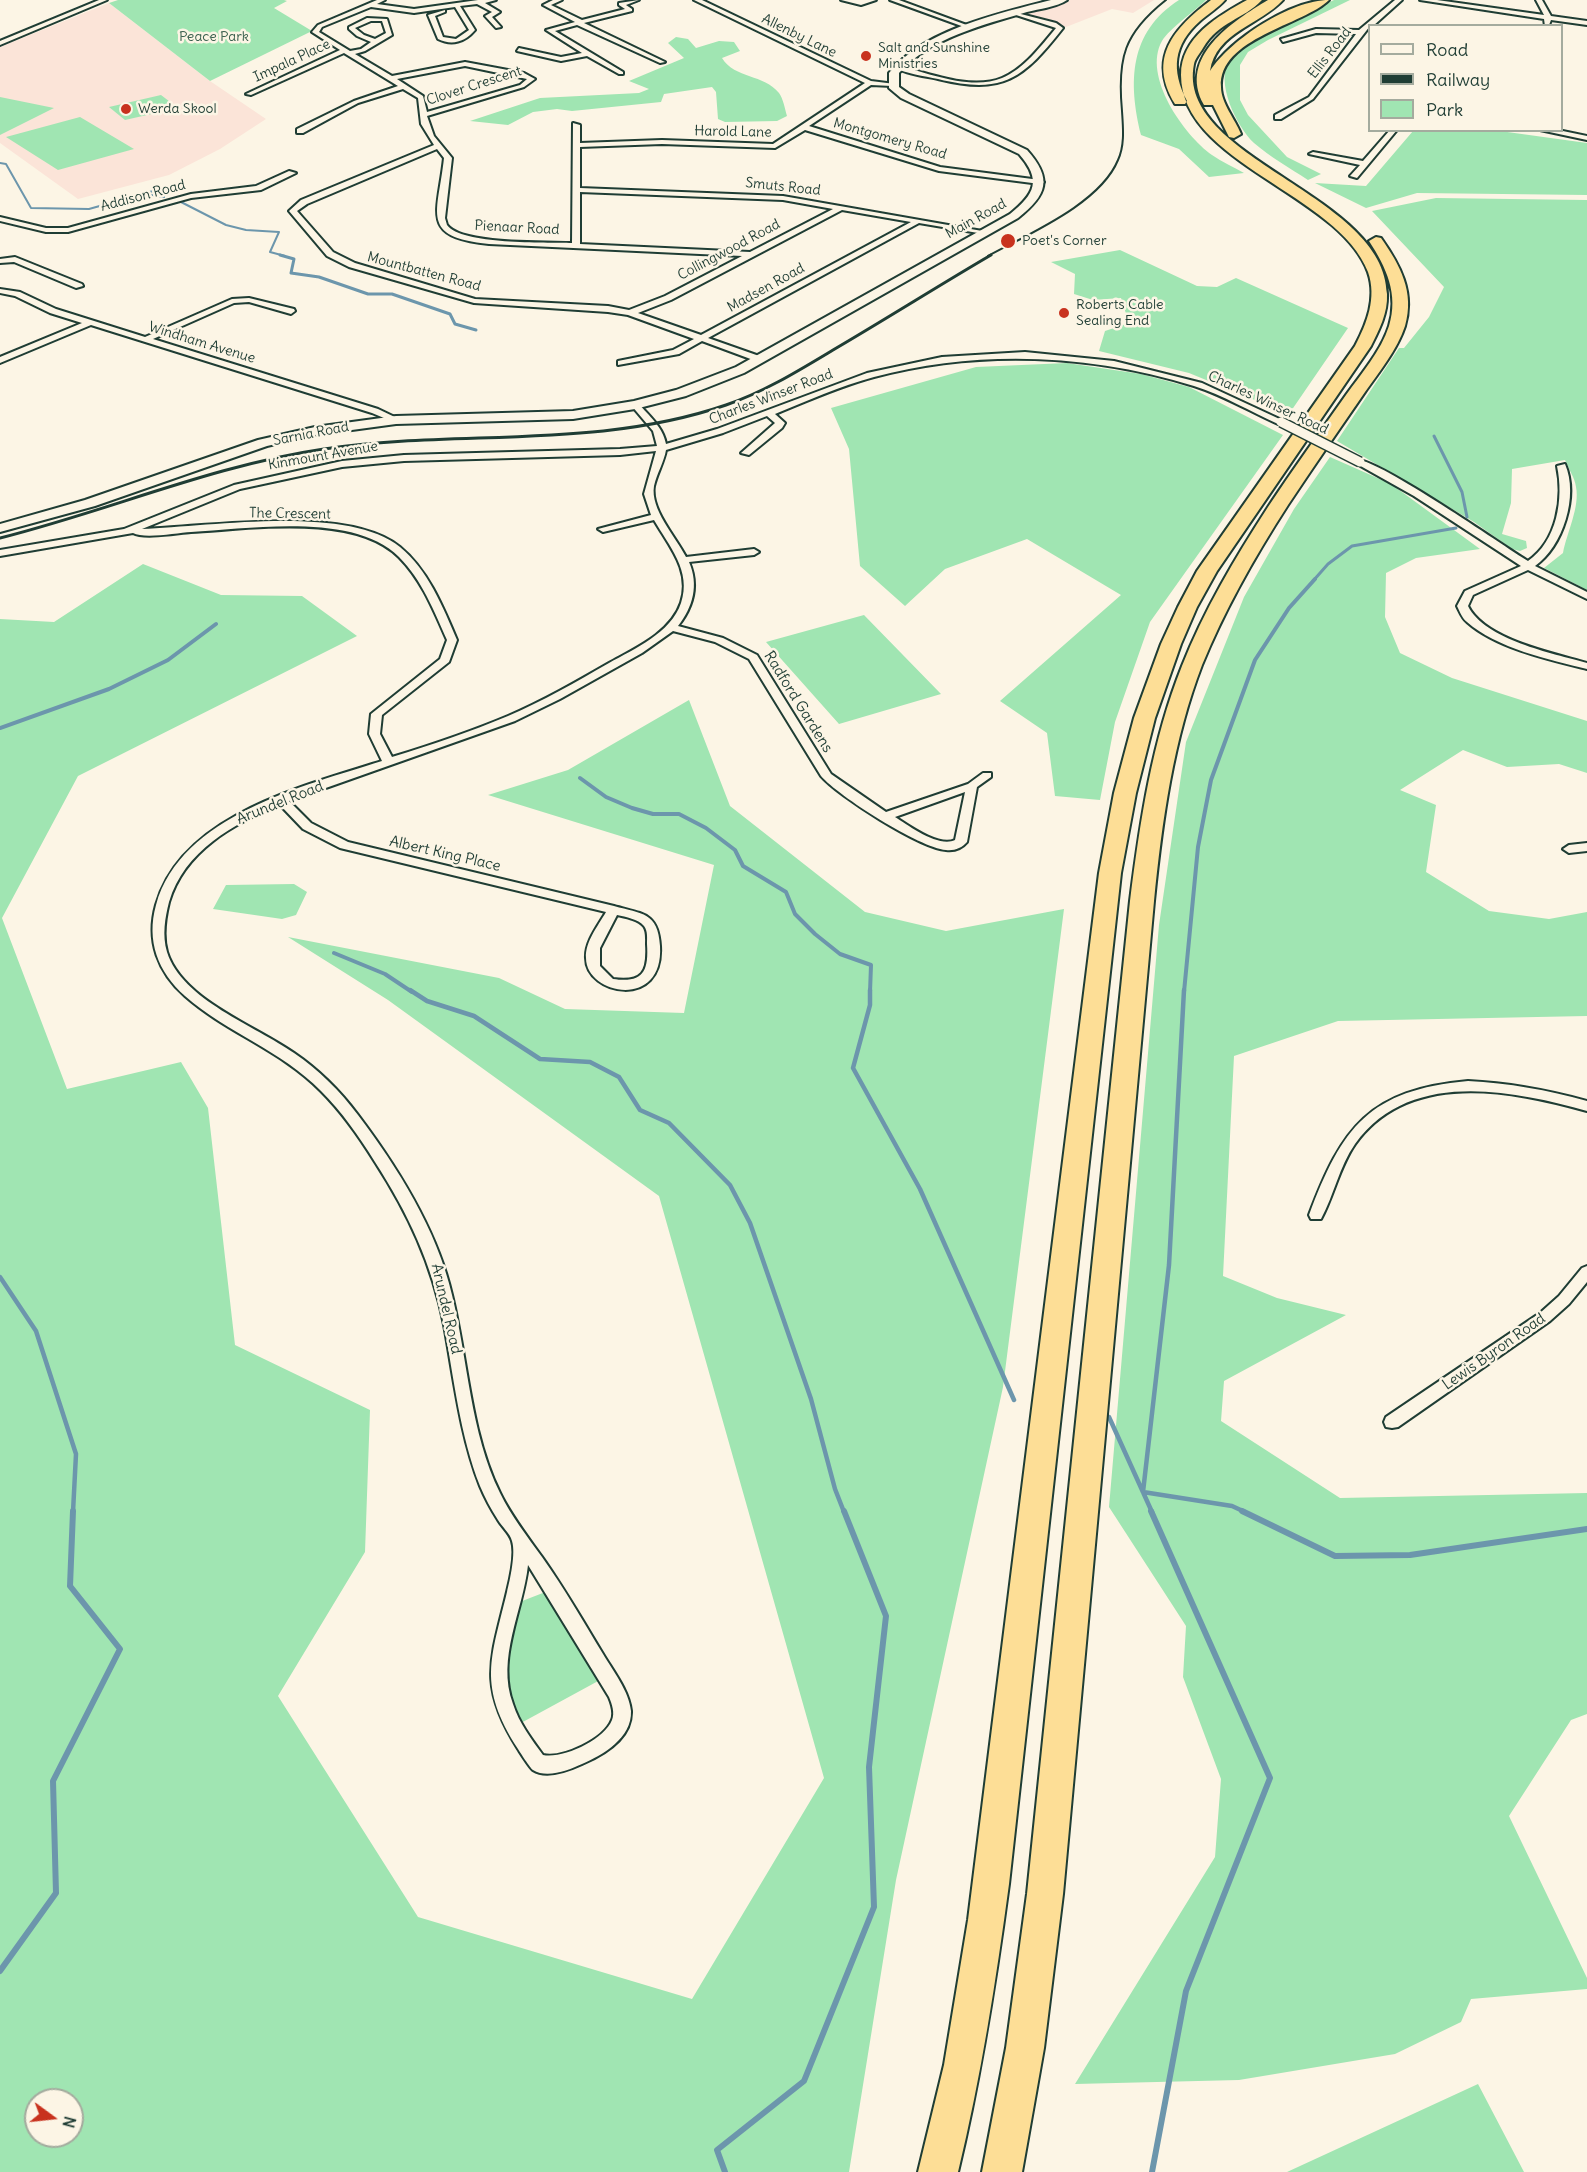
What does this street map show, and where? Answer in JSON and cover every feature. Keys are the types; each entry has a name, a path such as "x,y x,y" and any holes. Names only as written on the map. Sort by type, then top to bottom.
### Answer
{"highway":[{"path":"1219,0 1195,19 1175,41 1168,67 1171,81 1183,105 1210,135 1242,160 1269,175"},
{"path":"938,2172 952,2122 972,2020 990,1895 1109,885 1130,763 1155,680 1188,605 1214,562 1363,346 1380,308 1375,271 1352,236 1327,214 1240,154 1208,125 1191,100 1185,79 1187,63 1204,35 1256,0"},
{"path":"1002,2172 1025,2048 1045,1894 1142,901 1150,832 1163,763 1192,667 1236,573 1390,344 1400,321 1398,280 1375,240 1339,209 1263,158 1234,134 1220,120 1206,97 1203,82 1204,70 1215,46 1226,34 1277,0"},
{"path":"1234,134 1214,86 1215,73 1220,64 1239,45 1323,0"}],"main road":[{"path":"1040,182 1036,166 1023,153 905,96 892,84 892,77 897,66 957,31 1062,0"},
{"name":"Main Road","path":"635,405 711,383 759,359 1025,208 1034,198 1040,182"},
{"name":"Sarnia Road","path":"0,528 108,497 263,443 315,431 396,420 573,415 635,405"}],"street":[{"path":"0,43 104,0"},
{"path":"369,5 382,0"},
{"path":"459,8 471,33 463,39 443,40 432,14 493,0"},
{"path":"559,0 546,4 662,62"},
{"path":"621,72 549,31 579,22 633,12 621,4 636,0"},
{"name":"Allenby Lane","path":"698,0 870,83 892,84"},
{"path":"844,0 861,3 873,0"},
{"path":"893,0 969,27"},
{"name":"Ellis Road","path":"1370,24 1399,0"},
{"path":"1423,0 1587,23"},
{"path":"1539,0 1548,17 1546,24"},
{"path":"478,2 497,12 488,16 498,27"},
{"path":"369,5 402,11 459,8"},
{"name":"Pienaar Road","path":"369,5 320,26 315,32 421,97 425,124 448,158 441,218 441,226 446,231 465,239 489,242 750,255"},
{"path":"897,66 969,84 998,84 1028,66 1060,28 1059,25 1015,13"},
{"path":"369,18 385,20 390,34 376,41 365,39 351,28 369,18"},
{"name":"Ellis Road","path":"1278,117 1311,98 1361,32 1368,26"},
{"path":"1283,40 1316,31 1361,32"},
{"name":"Impala Place","path":"249,94 347,52 363,50 376,41"},
{"path":"519,50 561,59 586,54"},
{"name":"Clover Crescent","path":"392,78 465,63 524,75 532,79 522,86 424,115"},
{"name":"Harold Lane","path":"576,145 662,142 775,146 870,83"},
{"path":"300,130 356,102 404,86"},
{"path":"576,125 576,245"},
{"name":"Montgomery Road","path":"804,127 939,169 1040,182"},
{"path":"1354,176 1392,132"},
{"path":"1554,132 1587,138"},
{"name":"Mountbatten Road","path":"439,146 304,202 293,211 330,254 340,261 455,297 483,302 608,309 630,313 759,359"},
{"path":"1313,153 1364,163"},
{"name":"Addison Road","path":"0,219 46,230 68,230 191,196 258,188 292,173"},
{"name":"Smuts Road","path":"577,190 783,198 984,232"},
{"name":"Collingwood Road","path":"630,313 668,298 840,208"},
{"name":"Madsen Road","path":"621,363 676,352 918,221"},
{"path":"0,261 15,259 79,286"},
{"name":"Windham Avenue","path":"0,291 17,294 53,311 89,323 375,411 396,420"},
{"path":"145,340 232,301 249,300 291,311"},
{"path":"0,360 89,323"},
{"name":"Charles Winser Road","path":"662,448 698,439 886,371 942,360 1025,355 1092,360 1159,373 1216,391 1406,485 1528,566 1587,596"},
{"path":"635,405 659,434 662,448"},
{"path":"746,453 780,423 769,413"},
{"name":"Arundel Road","path":"520,1543 521,1574 501,1654 498,1684 502,1698 526,1746 538,1763 552,1766 570,1760 606,1742 616,1732 622,1720 621,1707 617,1694 541,1568 520,1543 501,1514 484,1474 475,1447 443,1284 422,1230 363,1132 335,1096 287,1054 193,998 176,981 165,963 157,927 160,909 170,883 182,865 226,826 282,800 520,716 643,649 671,627 688,599 689,575 658,516 649,492 662,448"},
{"name":"Kinmount Avenue","path":"0,553 126,532 237,487 342,464 404,458 608,452 662,448"},
{"path":"1562,466 1565,502 1553,544 1544,555 1528,566 1469,592 1462,599 1461,606 1465,616 1473,625 1490,634 1587,666"},
{"path":"603,529 658,516"},
{"name":"The Crescent","path":"126,532 306,525 365,533 394,547 408,560 438,607 452,639 451,649 445,660 377,714 372,726 373,737 389,762"},
{"path":"683,560 754,552"},
{"name":"Radford Gardens","path":"671,627 719,640 753,657 827,776 843,791 934,844 951,847 964,838 972,786"},
{"path":"887,816 972,786 987,775"},
{"path":"945,795 969,802"},
{"name":"Albert King Place","path":"282,800 307,826 344,845 614,910 644,920 652,930 654,970 642,981 609,983 599,975 592,960 592,946 614,910"},
{"path":"1569,849 1587,847"},
{"path":"1316,1215 1335,1165 1359,1130 1386,1107 1414,1095 1442,1088 1515,1088 1587,1106"},
{"name":"Lewis Byron Road","path":"1392,1422 1545,1317 1564,1300 1587,1272"}],"shaded area":[{"path":"1069,0 1154,0 1133,13 1112,9 1066,27 1019,13"},
{"name":"Werda Skool","path":"109,3 210,81 266,119 220,149 169,175 78,199 0,143 0,47"}],"green space":[{"name":"Peace Park","path":"118,0 284,0 287,1 274,8 312,31 210,81 109,3"},
{"path":"1179,0 1206,0 1162,41 1157,55 1157,71 1162,87 1169,104 1201,146 1216,158 1244,173 1209,177 1179,149 1141,135 1134,96 1136,60 1150,27 1162,13"},
{"path":"1334,0 1350,0 1268,40 1248,52 1240,65 1240,100 1248,115 1287,157 1321,174 1308,180 1267,153 1247,136 1235,115 1226,91 1226,69 1230,60 1248,45"},
{"path":"676,37 688,39 696,48 719,41 734,42 740,51 722,58 734,70 773,87 780,95 787,116 777,121 725,122 718,119 716,92 712,87 664,94 661,102 572,111 557,109 533,112 508,125 470,121 540,98 639,93 649,89 629,81 684,58 668,43"},
{"path":"161,95 178,108 125,120 109,107"},
{"path":"0,97 54,108 0,135"},
{"path":"80,117 134,149 58,170 6,137"},
{"path":"1412,132 1507,132 1587,143 1587,195 1417,193 1366,208 1315,183 1366,186"},
{"path":"1436,198 1587,200 1587,590 1544,568 1563,553 1575,511 1577,495 1575,484 1565,460 1512,469 1511,503 1502,534 1526,541 1527,548 1520,551 1512,549 1474,522 1337,441 1399,348 1404,348 1429,317 1444,287 1372,211"},
{"path":"1120,250 1197,286 1217,287 1236,278 1348,328 1289,414 1189,373 1099,351 1105,331 1129,323 1121,298 1093,300 1074,294 1075,274 1051,262"},
{"path":"1067,363 1141,374 1189,387 1283,435 1150,622 1115,722 1100,800 1055,796 1047,733 1000,701 1121,595 1027,539 945,569 905,606 860,566 849,449 831,408 976,367"},
{"path":"1330,457 1391,484 1480,549 1416,558 1386,573 1385,617 1400,653 1452,678 1587,721 1587,773 1559,764 1507,767 1463,750 1400,790 1436,805 1426,872 1489,911 1549,919 1587,912 1587,1016 1338,1021 1234,1056 1223,1276 1277,1298 1346,1315 1224,1381 1221,1421 1340,1498 1587,1493 1587,1714 1571,1720 1509,1816 1587,1978 1587,1989 1471,1999 1461,2022 1395,2054 1239,2080 1075,2084 1215,1857 1221,1779 1183,1677 1186,1626 1109,1507 1159,925 1186,742 1244,597 1294,509"},
{"path":"143,564 221,595 302,596 357,636 78,776 2,918 67,1089 181,1062 208,1108 235,1345 370,1410 365,1552 278,1696 418,1917 692,1999 824,1778 659,1196 388,1000 288,937 499,978 565,1009 684,1013 714,865 488,795 568,770 689,700 730,806 865,912 946,931 1064,909 1003,1387 896,1880 849,2172 0,2172 0,619 54,622"},
{"path":"864,615 941,694 839,724 766,642"},
{"path":"294,884 307,892 296,915 282,919 213,909 226,885"},
{"path":"548,1591 600,1680 521,1723 509,1692 507,1678 506,1664 510,1635 517,1603"},
{"path":"1478,2084 1524,2172 1287,2172"}],"waterway":[{"path":"0,163 6,164 31,208 89,209 153,191"},
{"path":"146,194 164,197"},
{"path":"181,202 226,225 246,230 279,232 270,252 285,256"},
{"path":"280,255 294,259 291,273 319,277 368,294 392,294 450,314 455,324 476,330"},
{"path":"1434,436 1462,492 1467,517"},
{"path":"1313,581 1328,564 1352,546 1456,528"},
{"path":"1184,992 1198,847 1211,780 1255,660 1289,608 1315,579"},
{"path":"0,728 109,689 168,660 216,624"},
{"path":"580,778 606,797 632,808 653,814 679,814 706,828 735,850 743,866 786,892 795,914 815,934 840,954 871,965 870,992"},
{"path":"334,953 385,974 412,992"},
{"path":"410,990 427,1001 474,1016 540,1059 590,1062 619,1077 640,1110 669,1123 730,1185 750,1223 811,1399 835,1489 844,1512"},
{"path":"1184,990 1169,1265 1143,1492 1232,1506 1245,1512"},
{"path":"870,992 870,1005 853,1068 920,1189 1014,1400"},
{"path":"0,1277 36,1331 76,1454 73,1512"},
{"path":"1109,1417 1152,1512"},
{"path":"0,1971 56,1893 53,1781 120,1649 70,1586 73,1511"},
{"path":"725,2172 717,2150 804,2081 874,1907 869,1767 886,1616 844,1511"},
{"path":"1151,1511 1270,1778 1186,1991 1152,2172"},
{"path":"1242,1511 1335,1556 1410,1555 1587,1529"}],"railway":[{"path":"988,256 1042,228 1080,204 1109,176 1118,160 1123,142 1121,76 1126,48 1141,24 1166,0"},
{"path":"0,538 202,477 283,456 374,443 577,433 627,428 677,419 726,405 754,394 794,373 991,255"}],"place":[{"name":"Salt and Sunshine Ministries","path":"866,56"},
{"name":"Werda Skool","path":"126,109"},
{"name":"Poet's Corner","path":"1008,241"},
{"name":"Roberts Cable Sealing End","path":"1064,313"}]}
